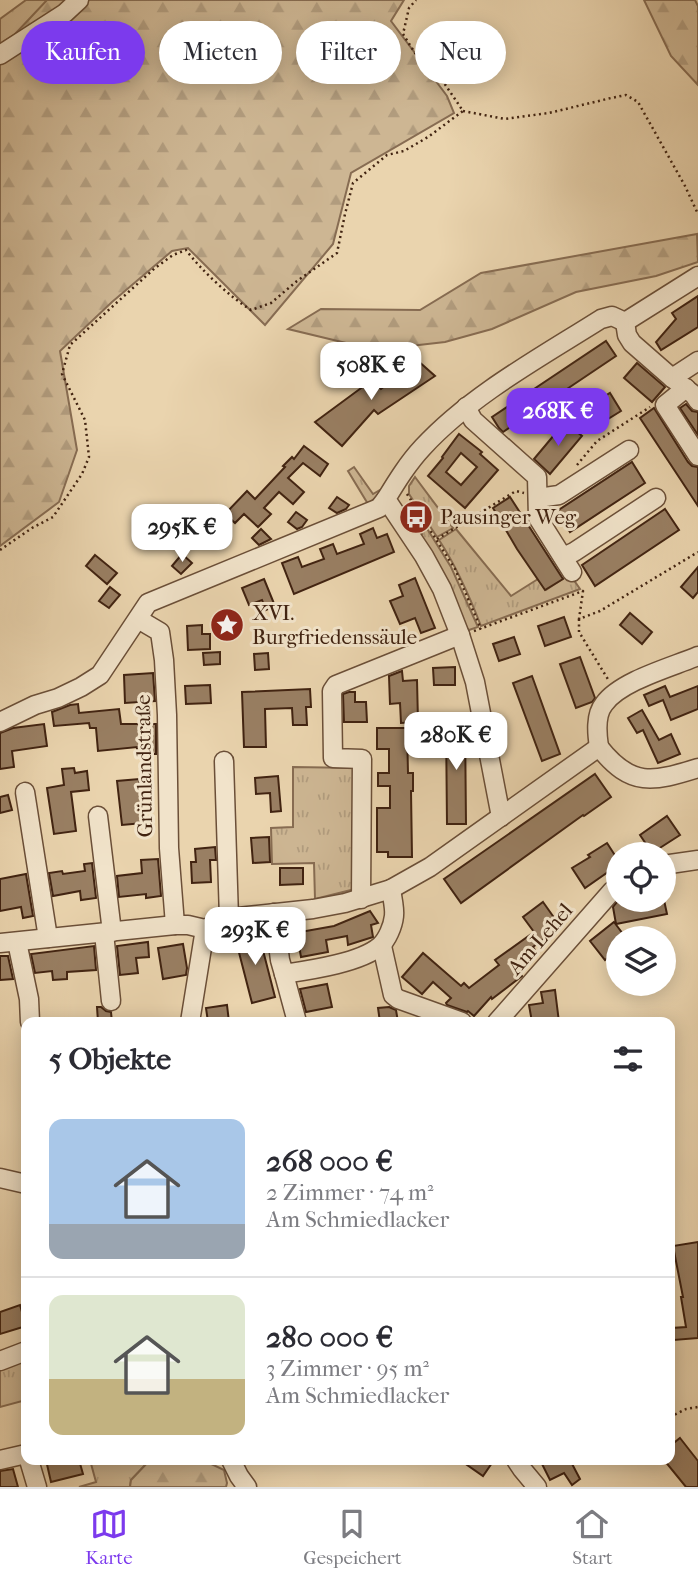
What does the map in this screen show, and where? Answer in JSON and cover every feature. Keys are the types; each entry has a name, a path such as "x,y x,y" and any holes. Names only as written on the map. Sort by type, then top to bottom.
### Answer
{"street":[{"path":"0,55 65,13 79,0"},
{"path":"625,322 698,276"},
{"path":"0,722 35,705 58,698 100,675 148,603 379,508 423,448 466,407 601,318 612,316 625,322"},
{"path":"625,322 627,335 632,342 690,391"},
{"path":"698,361 690,391 665,405 698,456"},
{"path":"466,407 473,420 537,477 538,518 568,565 574,552 656,498"},
{"path":"538,498 559,495 629,450"},
{"path":"386,499 442,589 460,635 475,682 500,817"},
{"name":"Grünlandstraße","path":"138,619 160,632 164,660 169,848 176,925"},
{"path":"361,899 362,759 333,758 332,691 336,685 460,635"},
{"path":"698,656 625,686 603,705 597,728 599,747 609,760 621,770 640,778 659,779 698,768"},
{"path":"30,1017 29,999 9,942 176,925 205,929 229,918 313,909 361,899 391,889 430,867 599,747"},
{"path":"224,761 229,918"},
{"path":"25,792 48,938"},
{"path":"98,816 111,1001"},
{"path":"676,863 698,860"},
{"path":"284,974 362,957 382,946 395,916 391,889"},
{"name":"Am Lehel","path":"501,1017 606,898"},
{"path":"274,913 280,960 296,1017"},
{"path":"191,1017 205,929"},
{"path":"382,946 393,995 397,999 448,1017"},
{"path":"0,1178 21,1183"},
{"path":"0,1361 21,1353"},
{"path":"0,1460 21,1455"},
{"path":"30,1465 37,1487"},
{"path":"234,1465 247,1487"},
{"path":"519,1465 537,1487"}],"path":[{"path":"416,0 409,8 403,34 415,53 434,68 463,111 505,119 548,113 626,95 638,102 698,214"},
{"path":"0,550 53,517 82,474 89,457 85,420 62,374 70,345 155,268 186,250 239,303 251,310 271,303 337,253 353,183 387,155 404,150 428,137 463,111"},
{"path":"572,470 597,441 655,404 665,405"},
{"path":"404,488 459,577 481,629"},
{"path":"437,539 516,491 538,498"},
{"path":"579,619 600,611 698,552"},
{"path":"460,635 583,592 579,632 616,693"},
{"path":"675,1414 698,1407"}],"green space":[{"path":"26,0 65,0 36,21 21,21 21,30 0,44 0,19"},
{"path":"47,0 404,0 391,21 296,21 296,84 401,84 401,34 415,53 415,84 438,84 454,113 351,173 333,244 265,325 188,248 172,251 60,351 77,450 59,502 0,546 0,50 21,28 21,84 145,84 145,21 27,21"},
{"path":"644,0 695,0 698,6 698,85 671,56"},
{"path":"697,234 698,262 656,276 576,292 492,329 445,342 375,350 288,329 321,309 420,310 481,273"},
{"path":"354,467 373,494 385,490 368,504 348,471"},
{"path":"415,477 453,528 437,537 409,494 409,486"},
{"path":"416,511 451,567 478,627 466,631 417,538 422,534 409,516"},
{"path":"456,529 511,596 538,579 546,590 571,576 580,589 481,626 462,582 439,540"},
{"path":"293,767 357,768 355,889 315,899 314,863 272,864 271,828 293,827"},
{"path":"21,1360 21,1401 0,1407 0,1366"},
{"path":"91,1465 145,1465 131,1480 130,1487 79,1487 96,1482"},
{"path":"145,1465 214,1465 224,1470 227,1483 226,1487 130,1487 131,1480"}],"building":[{"path":"698,296 698,327 661,350 656,342 676,319 672,313"},
{"path":"606,341 616,356 503,432 499,428 492,417"},
{"path":"417,360 435,376 378,414 374,410 342,446 315,422 372,380 381,389"},
{"path":"637,363 665,387 652,402 624,378"},
{"path":"610,393 621,411 590,430 579,412"},
{"path":"686,404 692,411 698,412 698,435 680,408"},
{"path":"654,408 688,462 698,467 698,506 640,418"},
{"path":"565,422 582,436 550,474 534,459"},
{"path":"459,434 482,452 480,454 498,470 465,508 428,476","holes":["461,453 477,467 461,485 446,472"]},
{"path":"304,446 328,464 320,476 303,463 288,478 304,492 293,504 279,492 264,508 271,514 258,527 244,514 235,523 225,514 247,491 255,499"},
{"path":"632,462 645,483 570,532 557,511"},
{"path":"337,497 349,505 337,513 329,508"},
{"path":"510,497 563,579 545,590 493,508"},
{"path":"665,509 679,530 595,586 582,565"},
{"path":"296,512 307,520 297,529 288,522"},
{"path":"171,522 194,543 184,554 160,533"},
{"path":"373,528 377,538 387,534 394,552 294,594 282,563 298,557 302,567 324,559 320,549 333,544 337,554 364,544 360,534"},
{"path":"261,529 271,539 259,545 252,538"},
{"path":"182,554 192,563 181,574 172,566"},
{"path":"95,555 117,573 107,584 86,566"},
{"path":"698,567 698,592 693,598 681,587"},
{"path":"415,578 435,628 421,633 415,618 400,624 390,601 403,596 399,585"},
{"path":"264,579 275,606 266,610 262,600 249,605 242,588"},
{"path":"110,587 120,595 109,608 99,601"},
{"path":"630,613 652,632 642,644 620,625"},
{"path":"564,617 571,637 545,646 538,626"},
{"path":"202,625 202,634 210,634 210,649 188,650 187,626"},
{"path":"514,637 520,654 499,661 493,644"},
{"path":"220,652 220,664 204,665 203,653"},
{"path":"268,653 269,669 255,670 254,654"},
{"path":"580,657 595,698 592,702 576,708 560,664"},
{"path":"455,667 455,685 434,685 433,668"},
{"path":"402,671 403,681 417,680 418,722 401,723 400,703 390,704 389,676"},
{"path":"153,673 155,701 125,703 124,675"},
{"path":"532,676 560,754 542,761 513,683"},
{"path":"210,685 211,703 186,704 185,686"},
{"path":"665,686 670,697 698,686 698,709 671,720 663,700 649,706 644,695"},
{"path":"310,689 311,707 306,707 307,725 293,725 292,708 265,709 266,747 244,747 242,692"},
{"path":"355,692 355,702 366,702 367,722 344,722 343,694"},
{"path":"78,704 79,713 119,709 121,724 156,724 156,754 137,754 137,747 98,751 96,728 90,728 89,723 54,726 52,712"},
{"path":"642,710 659,740 671,734 680,754 658,763 643,730 637,733 628,718"},
{"path":"446,721 465,721 466,824 447,824"},
{"path":"44,724 47,746 12,751 14,767 0,769 0,733 13,728"},
{"path":"377,728 407,728 408,773 413,773 412,857 388,857 388,852 377,852 377,808 390,808 390,786 378,786 378,773 389,773 389,749 377,749"},
{"path":"74,768 75,773 87,771 89,790 71,792 76,831 54,834 47,788 64,785 62,769"},
{"path":"595,774 611,797 461,903 444,879"},
{"path":"278,776 281,811 271,812 270,793 256,794 255,778"},
{"path":"139,779 143,823 122,825 117,781"},
{"path":"8,795 12,810 0,813 0,797"},
{"path":"667,816 680,835 669,842 645,842 640,835"},
{"path":"269,837 270,862 253,863 251,838"},
{"path":"606,844 606,873 585,888 572,868 590,857 588,855"},
{"path":"215,847 216,860 210,860 211,882 192,883 191,862 196,862 195,849"},
{"path":"158,859 161,896 146,898 146,894 119,897 117,876 142,873 141,860"},
{"path":"92,863 96,898 81,900 80,891 53,896 49,873 85,871 84,864"},
{"path":"280,868 303,868 303,884 280,885"},
{"path":"26,874 33,916 23,918 21,907 0,911 0,879"},
{"path":"543,902 560,926 533,947 537,953 516,968 522,976 492,999 491,997 474,1016 468,1011 447,1005 451,998 433,982 422,994 402,977 423,953 461,986 464,983 469,988 499,965 495,960 534,932 523,917"},
{"path":"370,911 378,923 371,925 373,937 348,945 347,936 326,940 328,952 301,957 299,946 292,947 289,934 334,926"},
{"path":"614,912 667,912 667,914 616,924"},
{"path":"606,928 606,959 605,960 590,941"},
{"path":"258,931 275,997 252,1003 235,937"},
{"path":"148,942 149,957 136,958 138,973 120,975 117,946"},
{"path":"183,944 186,975 163,979 158,948"},
{"path":"94,946 96,970 67,972 67,979 53,980 52,971 35,973 31,954"},
{"path":"0,956 8,956 13,979 0,980"},
{"path":"327,984 332,1007 306,1012 300,989"},
{"path":"555,990 558,1017 531,1017 529,1005 543,1003 541,992"},
{"path":"227,1005 228,1017 207,1017 206,1008"},
{"path":"97,1007 111,1012 112,1017 98,1017"},
{"path":"389,1007 396,1010 397,1017 379,1017 378,1008"},
{"path":"698,1242 698,1338 675,1340 675,1328 686,1327 675,1246"},
{"path":"20,1305 21,1328 0,1334 0,1312"},
{"path":"680,1438 698,1461 698,1487 686,1487 668,1465 675,1465 675,1442"},
{"path":"47,1465 80,1465 83,1474 51,1482"},
{"path":"467,1465 491,1465 483,1476"},
{"path":"542,1465 573,1465 580,1479 572,1485 564,1473 550,1480"},
{"path":"13,1469 18,1487 0,1487 0,1471"}],"place":[{"name":"Pausinger Weg","path":"416,517"},
{"name":"XVI. Burgfriedenssäule","path":"227,625"}]}
